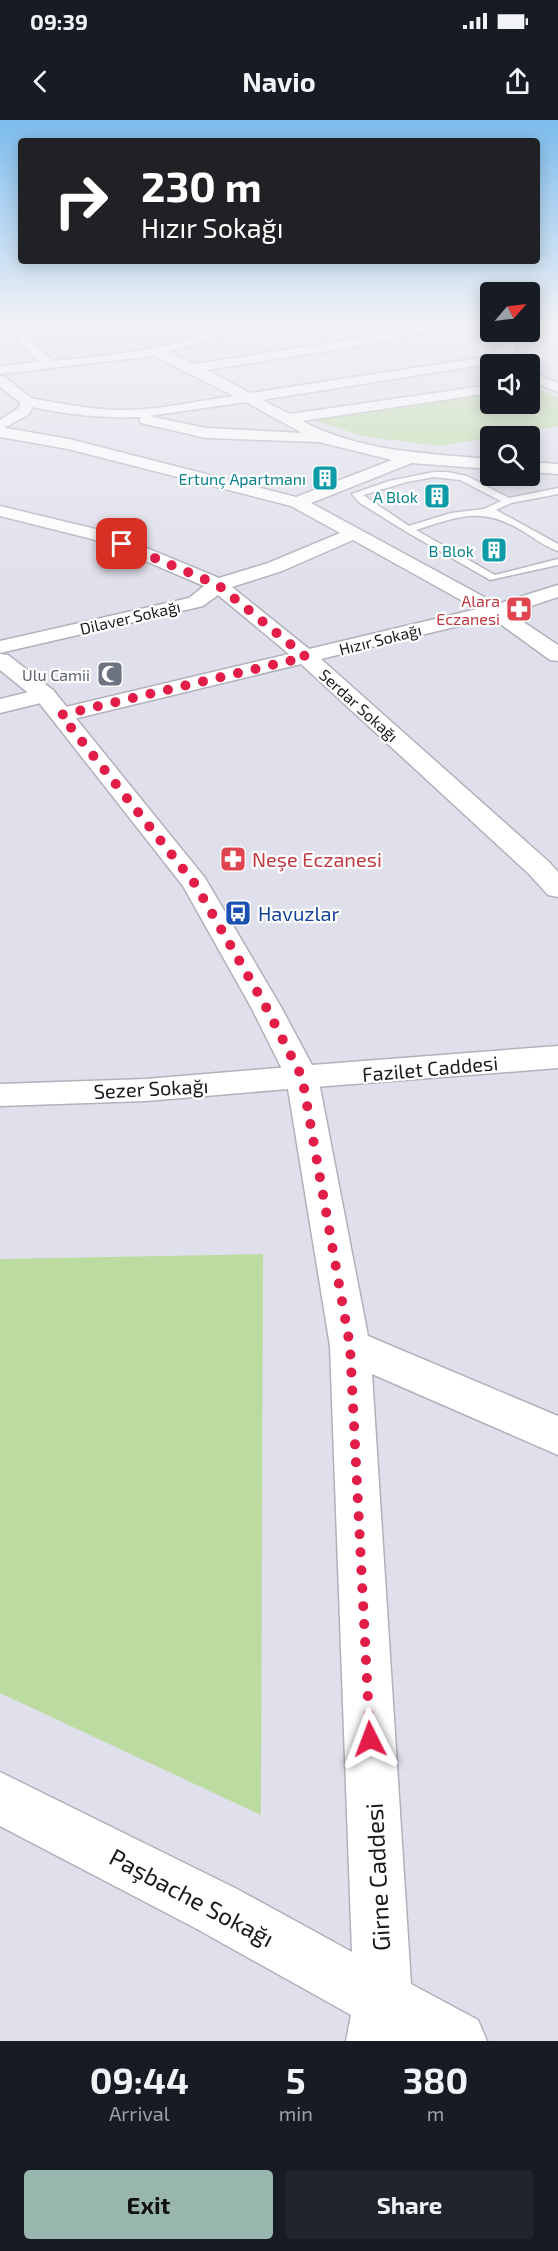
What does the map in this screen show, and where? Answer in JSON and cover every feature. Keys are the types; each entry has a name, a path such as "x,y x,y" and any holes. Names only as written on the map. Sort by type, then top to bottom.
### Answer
{"street":[{"path":"0,426 22,412"},
{"path":"93,412 118,414 206,434 323,438"},
{"path":"118,414 153,412"},
{"path":"272,412 323,438 370,451 411,458 480,463"},
{"path":"286,419 336,412"},
{"path":"0,432 69,444 297,502 495,611 558,655"},
{"path":"297,502 411,458"},
{"path":"540,468 558,469"},
{"name":"Serdar Sokağı","path":"0,511 102,536 218,585 306,657 540,868 558,889"},
{"name":"Dilaver Sokağı","path":"0,647 196,602 218,585 274,567 355,533"},
{"name":"Hızır Sokağı","path":"0,706 53,705 306,657 495,611 558,591"},
{"path":"495,611 558,597"},
{"name":"Girne Caddesi","path":"0,660 18,672 53,705 195,884 266,1007 302,1077 350,1346 379,2020"},
{"name":"Fazilet Caddesi","path":"302,1077 558,1057"},
{"name":"Sezer Sokağı","path":"0,1095 146,1090 302,1077"},
{"path":"350,1346 558,1436"},
{"name":"Paşbache Sokağı","path":"0,1798 217,1909 379,2020"},
{"path":"379,2020 457,2041"}],"lane":[{"path":"508,501 457,476 443,475 390,482 357,494 363,501 408,529 494,578 558,562"},
{"path":"558,491 508,501 488,510 558,548"},
{"path":"408,529 468,513 496,514"}],"green space":[{"path":"351,412 540,414 540,412 558,412 558,426 540,429 540,426 480,426 480,439 439,446 362,436 308,418"},
{"path":"263,1254 261,1815 0,1693 0,1259"}],"place":[{"name":"Ertunç Apartmanı","path":"325,478"},
{"name":"A Blok","path":"437,496"},
{"name":"B Blok","path":"494,550"},
{"name":"Alara Eczanesi","path":"519,609"},
{"name":"Ulu Camii","path":"110,674"},
{"name":"Neşe Eczanesi","path":"233,859"},
{"name":"Havuzlar","path":"238,913"}],"route":[{"path":"122,544 218,585 306,657 61,715 195,884 266,1007 302,1077 350,1346 370,1739"}]}
